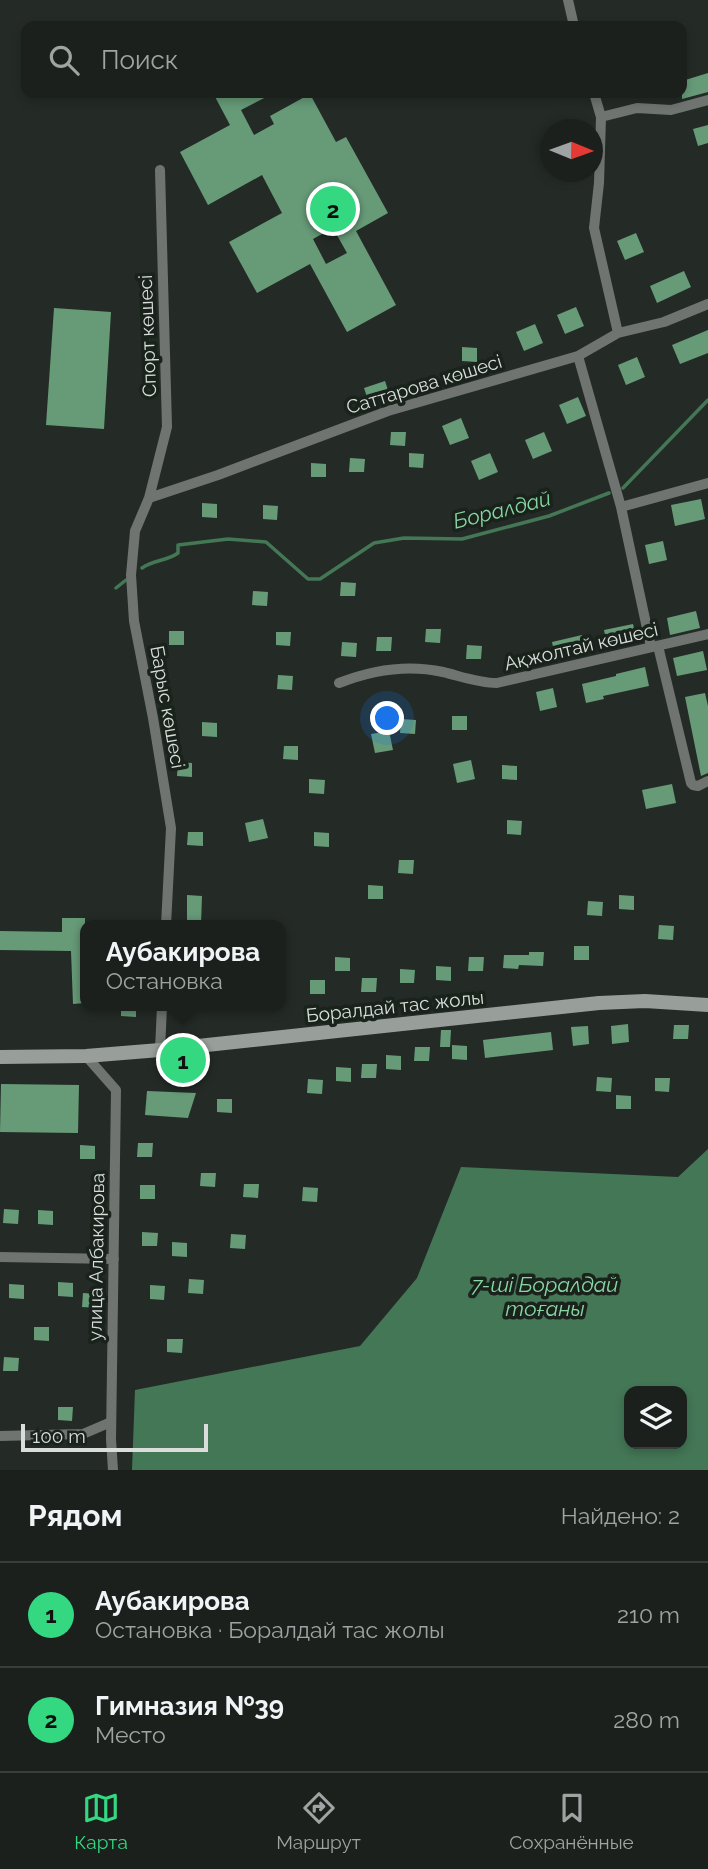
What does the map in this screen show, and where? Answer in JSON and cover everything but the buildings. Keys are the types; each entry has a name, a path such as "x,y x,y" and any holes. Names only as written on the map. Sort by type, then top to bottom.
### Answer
{"main road":[{"name":"Боралдай тас жолы","path":"0,1057 86,1056 160,1050 599,1003 708,1004"}],"street":[{"path":"568,0 573,21"},
{"path":"595,98 601,117 599,183 594,228 618,333"},
{"path":"601,117 637,108 671,110 708,100"},
{"name":"Спорт көшесі","path":"149,498 167,427 160,170"},
{"name":"Саттарова көшесі","path":"149,498 388,411 578,356 618,333 664,322 708,304"},
{"path":"578,356 621,507 691,783 698,786 708,782"},
{"path":"621,507 708,483"},
{"name":"Барыс көшесі","path":"149,498 135,531 131,575 134,621 171,828 166,920"},
{"name":"Ақжолтай көшесі","path":"339,683 358,676 415,667 497,683 708,634"},
{"path":"160,1050 162,1011"},
{"name":"улица Албакирова","path":"86,1056 116,1090 111,1422 113,1470"},
{"path":"0,1257 114,1259"},
{"path":"0,1436 83,1434 111,1422"}],"water":[{"name":"7-ші Боралдай тоғаны","path":"708,1149 708,1470 132,1470 135,1390 360,1346 417,1278 461,1167 678,1177"}],"waterway":[{"name":"Боралдай","path":"623,488 708,400"},
{"name":"Боралдай","path":"142,568 178,553 178,545 228,539 266,542 308,579 320,579 374,543 404,538 462,539 549,516 609,493"},
{"name":"Боралдай","path":"116,588 126,580"}],"place":[{"name":"Гимназия №39","path":"333,209"},
{"name":"Аубакирова","path":"183,1060"}]}
